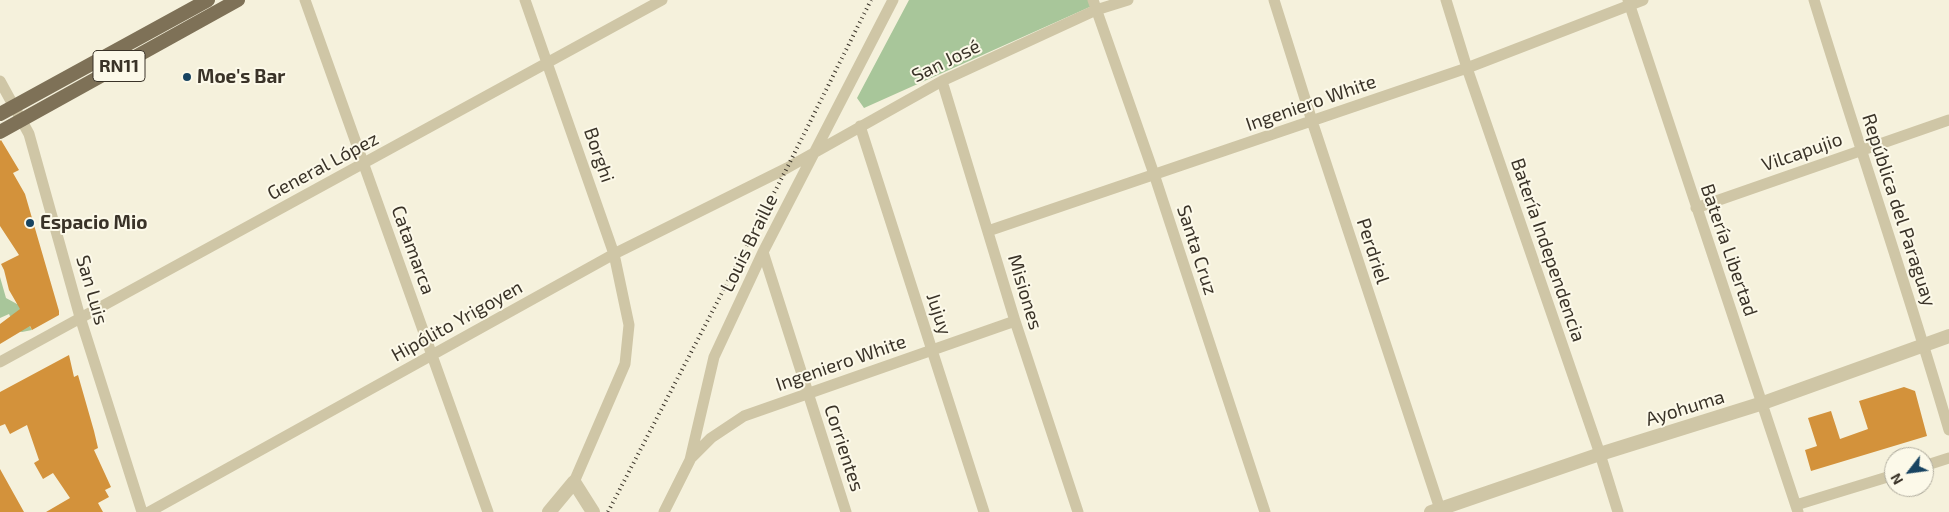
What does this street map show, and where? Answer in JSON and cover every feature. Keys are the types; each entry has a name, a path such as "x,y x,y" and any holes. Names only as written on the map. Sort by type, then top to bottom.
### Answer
{"main road":[{"name":"RN11","path":"0,114 208,0"},
{"name":"RN11","path":"0,132 238,0"}],"street":[{"name":"Catamarca","path":"305,0 488,512"},
{"name":"Borghi","path":"525,0 614,254 629,325 625,364 574,482"},
{"name":"General López","path":"0,362 662,0"},
{"name":"Louis Braille","path":"664,512 690,460 714,357 762,252 816,152 893,0"},
{"name":"San José","path":"787,168 942,81 1095,5 1128,0"},
{"name":"Perdriel","path":"1274,0 1437,511"},
{"name":"Batería Independencia","path":"1446,0 1467,68 1600,454 1618,512"},
{"name":"Ingeniero White","path":"988,230 1467,68 1628,2 1643,0"},
{"name":"República del Paraguay","path":"1814,0 1860,150 1924,345 1949,430"},
{"name":"Batería Libertad","path":"1628,2 1797,508"},
{"name":"Santa Cruz","path":"1095,5 1154,174 1265,512"},
{"name":"San Luis","path":"0,81 29,134 80,317 142,512"},
{"name":"Misiones","path":"942,81 1015,321 1078,512"},
{"name":"Vilcapujio","path":"1696,208 1949,120"},
{"name":"Jujuy","path":"860,126 984,512"},
{"name":"Hipólito Yrigoyen","path":"149,512 614,254 787,168"},
{"name":"Corrientes","path":"762,252 846,512"},
{"name":"Ingeniero White","path":"690,460 711,438 744,416 807,392 1015,321"},
{"name":"Ayohuma","path":"1437,511 1600,454 1763,403 1949,336"},
{"path":"1934,463 1949,458"},
{"path":"1797,508 1884,478"},
{"path":"551,512 574,482 593,512"}],"green space":[{"path":"909,0 1090,0 1092,6 864,108 857,98"},
{"path":"0,277 6,298 17,304 22,301 26,320 32,330 17,331 9,314 0,318"}],"building":[{"path":"1,140 19,170 13,173 25,194 59,315 32,330 30,326 0,344 0,324 20,309 9,290 1,264 19,255 0,226"},
{"path":"69,355 74,377 78,375 94,431 98,448 94,450 111,487 105,490 109,497 98,503 103,512 46,512 70,498 53,473 43,479 34,463 39,460 27,425 10,434 5,424 0,426 0,392"},
{"path":"1904,387 1915,391 1927,436 1891,447 1884,447 1884,449 1811,471 1805,450 1817,446 1808,418 1831,411 1840,439 1868,429 1859,401"},
{"path":"0,469 24,512 0,512"}],"railway":[{"path":"608,512 787,168 871,0"}],"place":[{"name":"Moe's Bar","path":"187,77"},
{"name":"Espacio Mio","path":"30,223"}]}
